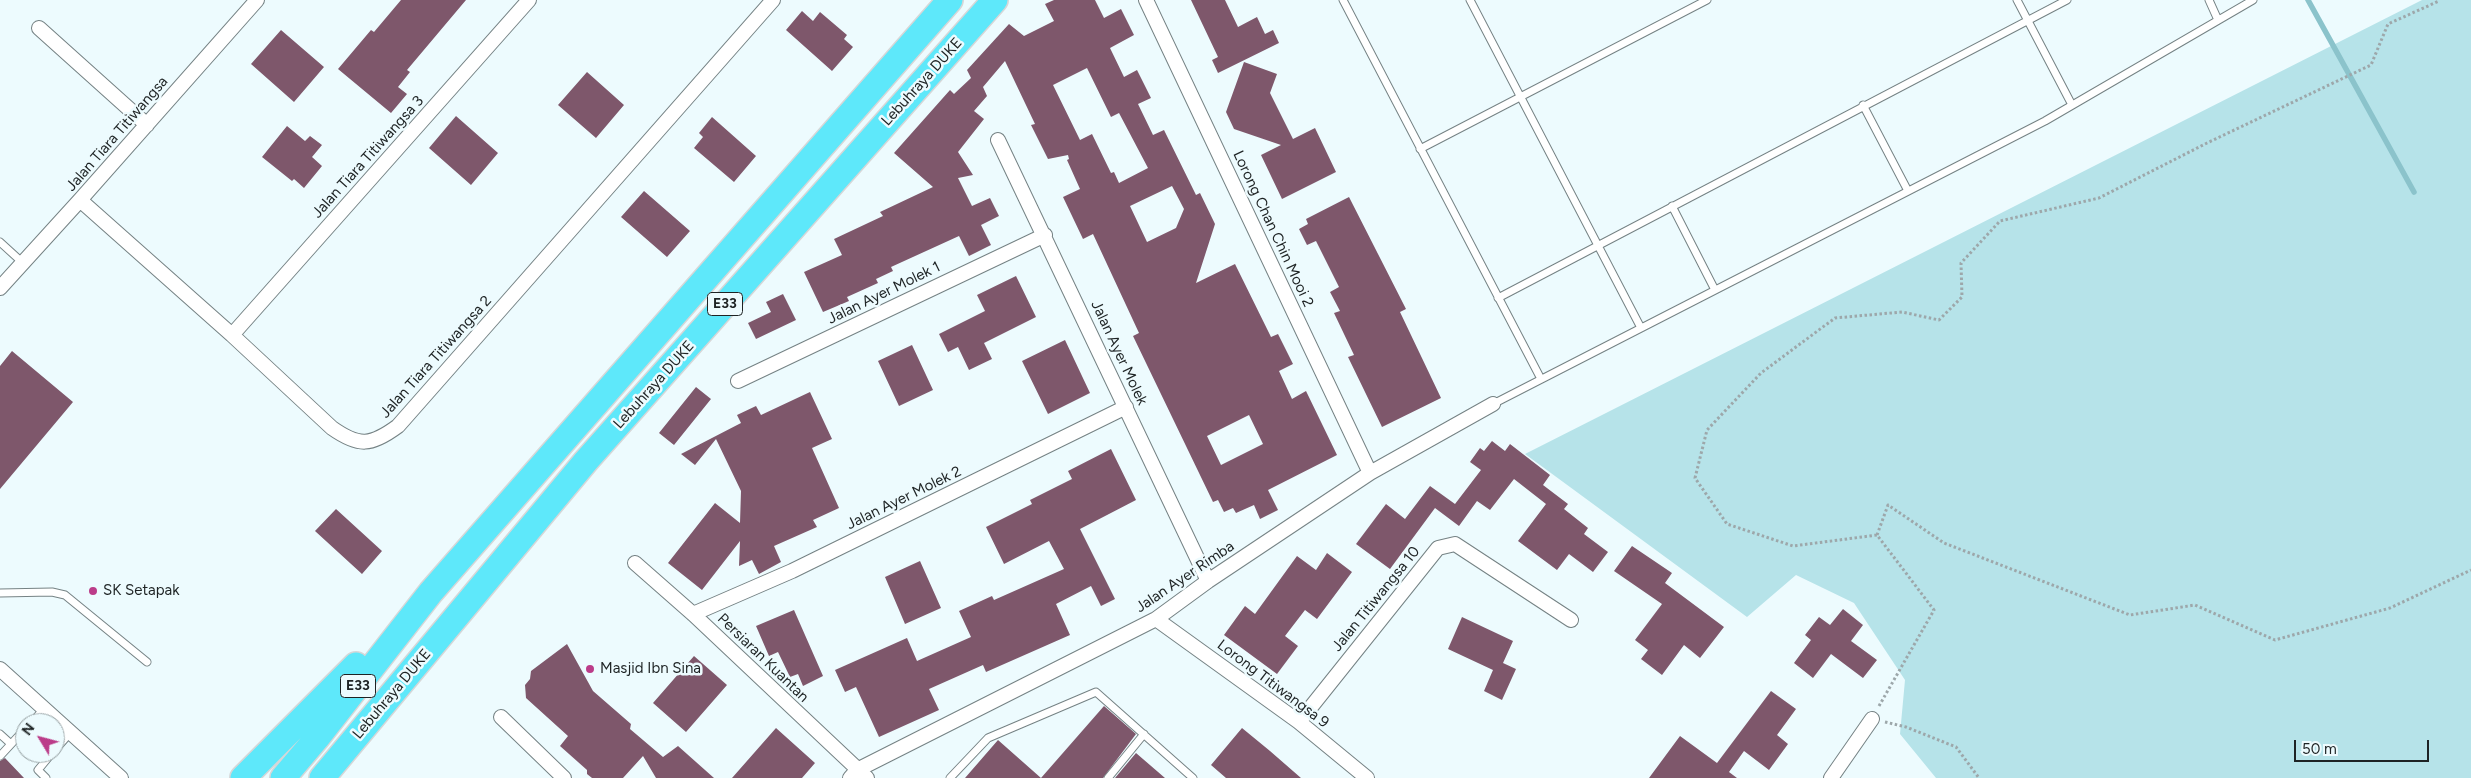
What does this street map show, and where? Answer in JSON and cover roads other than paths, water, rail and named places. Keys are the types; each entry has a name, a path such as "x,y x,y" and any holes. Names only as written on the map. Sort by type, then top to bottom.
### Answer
{"highway":[{"name":"Lebuhraya DUKE","path":"282,778 317,738 431,592 950,0"},
{"name":"Lebuhraya DUKE","path":"322,778 586,461 995,0"},
{"path":"243,778 431,592"}],"street":[{"name":"Jalan Tiara Titiwangsa","path":"0,288 257,0"},
{"name":"Jalan Tiara Titiwangsa 3","path":"232,335 529,0"},
{"name":"Jalan Tiara Titiwangsa 2","path":"80,200 339,433 347,438 364,443 381,439 398,426 773,0"},
{"name":"Lorong Chan Chin Mooi 2","path":"1146,0 1370,473"},
{"path":"39,28 147,125"},
{"name":"Jalan Ayer Molek","path":"998,140 1045,235 1208,581"},
{"name":"Jalan Ayer Molek 1","path":"738,381 1045,235"},
{"name":"Jalan Ayer Rimba","path":"858,775 1156,618 1370,473 1494,404"},
{"name":"Jalan Ayer Molek 2","path":"693,614 792,571 1126,407"},
{"name":"Jalan Titiwangsa 10","path":"1299,722 1438,548 1455,544 1571,620"},
{"name":"Persiaran Kuantan","path":"635,564 693,614 858,775"},
{"name":"Lorong Titiwangsa 9","path":"1156,618 1299,722 1367,778"},
{"path":"0,669 121,778"},
{"path":"501,718 564,778"},
{"path":"1831,778 1872,719"}],"lane":[{"path":"1343,0 1541,379"},
{"path":"1470,0 1641,328"},
{"path":"1420,149 1707,0"},
{"path":"2017,0 2072,105"},
{"path":"1498,298 2067,0"},
{"path":"2208,0 2218,20"},
{"path":"1494,404 2072,105 2253,0"},
{"path":"1864,105 1908,191"},
{"path":"1672,206 1715,290"},
{"path":"0,242 23,263"},
{"path":"0,593 52,592 65,595 147,662"},
{"path":"950,778 988,738 1096,692 1193,778"},
{"path":"40,713 44,709"},
{"path":"65,739 70,733"},
{"path":"0,734 11,744"},
{"path":"1108,778 1144,734"},
{"path":"0,756 15,740"},
{"path":"44,763 38,770 46,778"}],"waterway":[{"path":"2308,0 2414,192"}],"place":[{"name":"SK Setapak","path":"93,591"},
{"name":"Masjid Ibn Sina","path":"590,669"}]}
